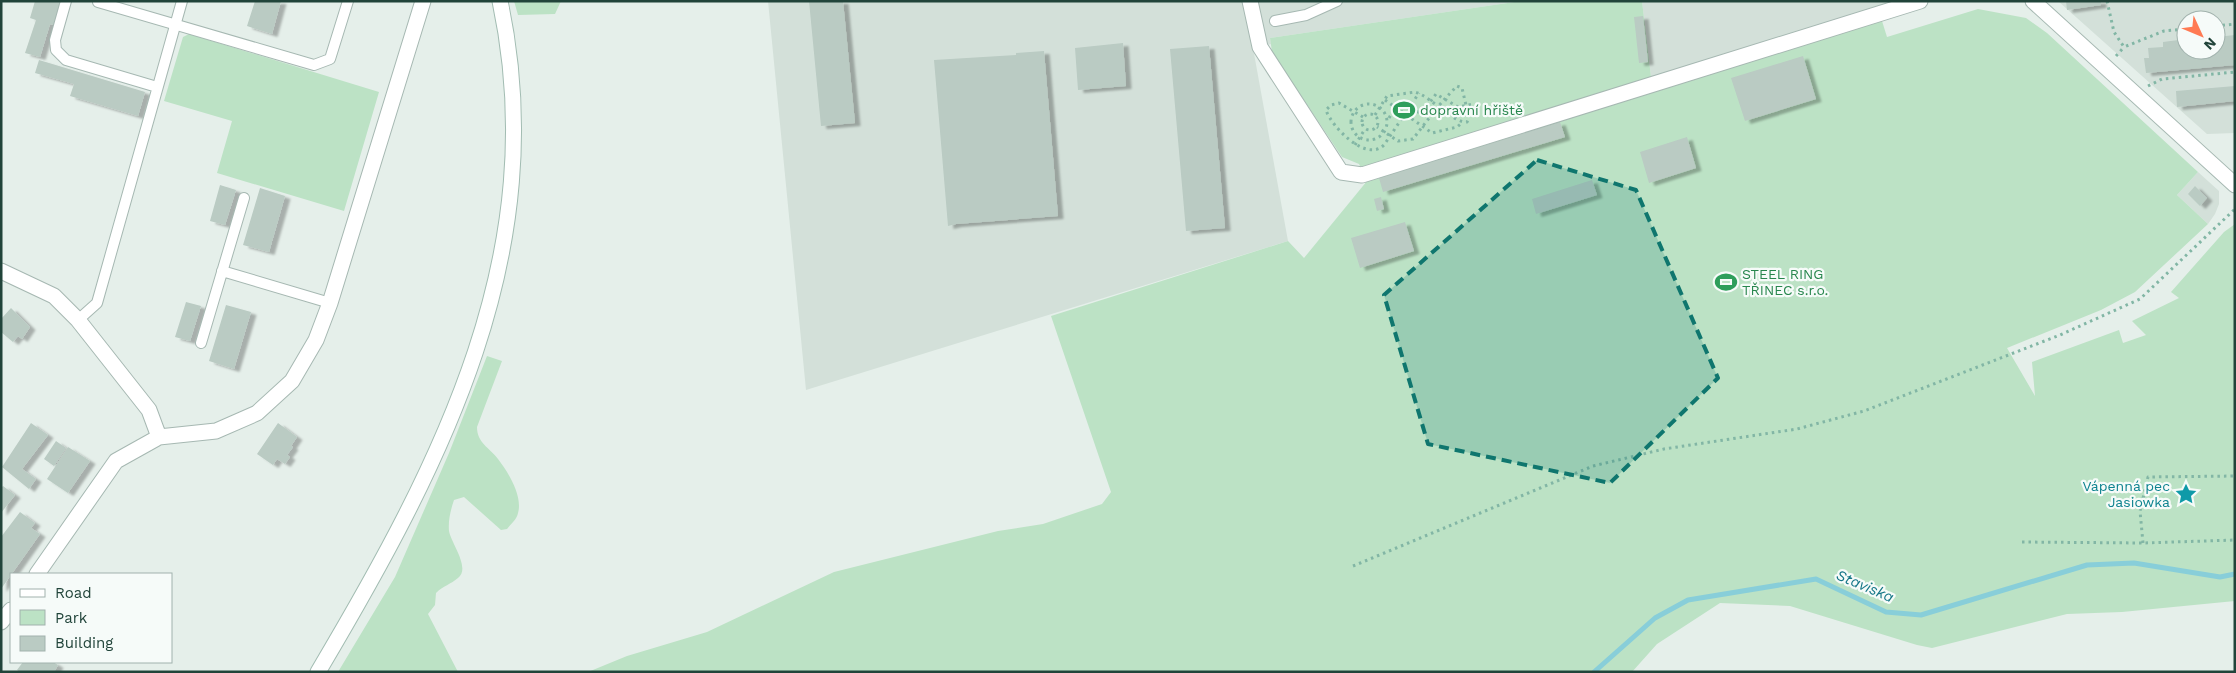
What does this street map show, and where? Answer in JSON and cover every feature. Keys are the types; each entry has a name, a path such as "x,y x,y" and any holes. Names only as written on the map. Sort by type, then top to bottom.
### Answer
{"street":[{"path":"38,573 116,462 159,437 216,431 257,413 292,381 316,340 330,304 423,1"},
{"path":"318,672 421,487 467,377 487,320 500,271 509,217 514,163 512,66 500,1"},
{"path":"1250,1 1260,47 1341,172 1362,175 1920,1"},
{"path":"2033,1 2235,185"},
{"path":"1,270 54,296 78,320 149,410 159,437"},
{"path":"1,622 10,611"}],"lane":[{"path":"66,1 55,40 56,50 66,60 157,87"},
{"path":"78,320 97,304 182,1"},
{"path":"98,2 314,65 330,58 348,1"},
{"path":"1275,21 1306,15 1337,1"},
{"path":"201,343 244,198"},
{"path":"222,271 330,304"}],"path":[{"path":"2107,1 2114,32 2124,47 2164,31 2176,30"},
{"path":"2135,94 2162,79 2235,72"},
{"path":"1377,127 1398,141 1408,141 1418,135 1423,127 1439,106 1459,86 1462,88 1469,120 1457,127 1432,133 1423,127 1405,114 1395,108 1385,100"},
{"path":"1363,117 1339,103 1332,104 1326,110 1336,126 1355,144 1366,149 1378,149 1390,136 1419,93"},
{"path":"1375,115 1390,95 1419,93 1463,122"},
{"path":"1388,118 1386,113 1379,108 1366,104 1354,112 1352,126 1360,138 1374,140 1383,131 1388,118 1398,103 1402,102 1420,113 1436,94 1458,107 1474,104"},
{"path":"1363,117 1370,114 1375,115"},
{"path":"1375,115 1378,122 1377,127"},
{"path":"1363,117 1362,125 1365,129 1370,131 1377,127"},
{"path":"1355,144 1365,129"},
{"path":"1353,566 1593,466 1664,450 1796,430 1864,411 2060,335 2140,299 2235,209"},
{"path":"2143,543 2140,511 2148,477 2235,476"},
{"path":"2022,542 2143,543 2235,540"}],"highlighted area":[{"path":"1537,160 1636,190 1718,378 1610,483 1428,444 1384,295"}],"shaded area":[{"path":"768,1 1521,1 1270,38 1271,44 1253,48 1288,241 806,390"},
{"path":"1642,1 1912,1 1655,91 1651,77"},
{"path":"2058,1 2235,1 2235,133 2207,134"},
{"path":"2198,172 2219,191 2219,204 2208,224 2177,195"}],"green space":[{"path":"514,1 561,1 555,14 518,15"},
{"path":"1521,1 1642,1 1651,77 1655,90 1914,10 1882,21 1887,37 1978,9 2026,18 2047,33 2198,172 2177,195 2208,224 2135,292 2101,310 2007,348 2035,396 2032,362 2119,330 2123,343 2146,335 2132,321 2179,298 2171,292 2224,232 2235,224 2235,601 2122,612 2067,614 1932,648 1790,606 1720,603 1657,644 1632,672 588,672 627,656 707,632 834,572 998,531 1043,524 1102,504 1111,492 1051,316 1288,241 1304,258 1367,181 1359,164 1342,157 1272,52 1270,38"},
{"path":"189,34 379,92 344,211 217,173 232,121 164,101 183,37"},
{"path":"487,356 502,361 477,427 479,437 498,459 510,477 517,492 519,506 514,521 507,529 501,530 464,497 454,500 449,519 449,531 461,562 461,574 436,593 435,605 428,614 458,672 338,672 395,577 449,453"}],"building":[{"path":"35,1 61,1 54,25 50,24 40,57 25,53 36,20 30,18"},
{"path":"255,1 281,1 272,34 247,26"},
{"path":"809,1 843,1 855,123 821,126"},
{"path":"2066,1 2101,1 2101,5 2067,10"},
{"path":"1643,16 1648,62 1639,63 1634,17"},
{"path":"2235,35 2235,65 2146,73 2144,58 2149,58 2148,48 2163,47 2163,42 2176,40 2176,60 2226,60 2226,36"},
{"path":"1123,43 1126,86 1078,90 1075,48"},
{"path":"1209,46 1225,228 1186,231 1170,49"},
{"path":"1044,51 1058,216 948,226 934,60 1016,55 1016,53"},
{"path":"1803,56 1816,99 1745,121 1731,78"},
{"path":"39,60 145,92 138,116 70,96 74,84 35,73"},
{"path":"2235,86 2235,101 2177,107 2176,91"},
{"path":"1560,122 1565,137 1383,192 1379,178"},
{"path":"1687,137 1696,168 1649,183 1640,152"},
{"path":"1592,180 1597,195 1536,214 1532,199"},
{"path":"220,185 236,190 225,225 210,221"},
{"path":"2195,186 2207,198 2200,206 2188,194"},
{"path":"260,188 285,196 269,252 243,245"},
{"path":"1381,197 1384,209 1377,211 1374,199"},
{"path":"1405,222 1414,251 1360,268 1351,238"},
{"path":"186,302 201,306 190,341 175,337"},
{"path":"226,305 251,312 234,369 209,361"},
{"path":"11,308 30,327 22,339 18,336 13,342 1,332 1,319"},
{"path":"31,423 48,435 22,469 36,479 29,489 2,467"},
{"path":"278,423 297,437 287,455 290,457 285,464 277,459 273,465 257,454"},
{"path":"56,441 66,448 54,466 44,459"},
{"path":"68,447 90,461 68,493 47,479"},
{"path":"3,486 15,495 1,513 1,488"},
{"path":"20,512 35,523 31,528 40,534 12,573 10,573 10,576 1,589 1,537"},
{"path":"22,663 55,663 58,665 54,672 20,672 17,670"}],"waterway":[{"name":"Staviska","path":"1594,672 1655,618 1688,600 1816,579 1886,612 1921,615 2087,565 2134,563 2220,577 2235,574"}],"place":[{"name":"dopravní hřiště","path":"1404,110"},
{"name":"STEEL RING TŘINEC s.r.o.","path":"1726,282"},
{"name":"Vápenná pec Jasiowka","path":"2186,494"}]}
